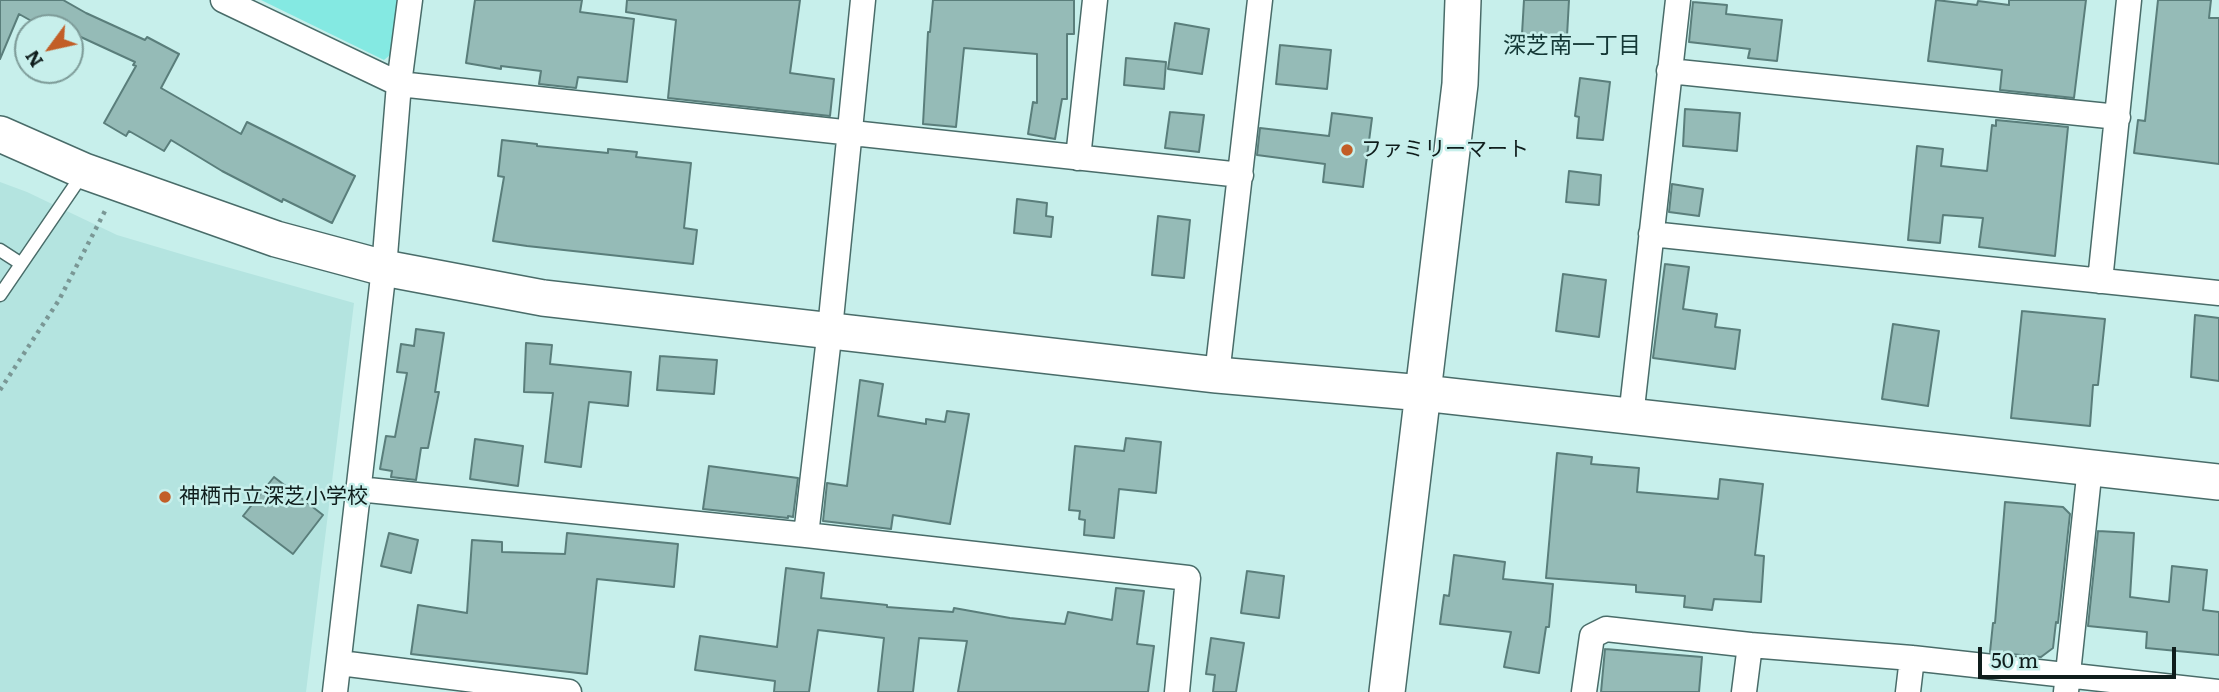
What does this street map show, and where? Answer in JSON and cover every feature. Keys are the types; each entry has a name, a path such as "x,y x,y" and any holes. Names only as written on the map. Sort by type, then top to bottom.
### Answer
{"street":[{"path":"223,0 399,84 1241,174"},
{"path":"335,692 384,268 399,84 410,0"},
{"path":"806,535 863,0"},
{"path":"1078,158 1095,0"},
{"path":"1217,375 1260,0"},
{"path":"1387,692 1460,84 1463,0"},
{"path":"1631,416 1678,0"},
{"path":"2100,281 2129,0"},
{"path":"1669,71 2118,117"},
{"path":"0,134 84,171 276,239 384,268 543,298 1217,375 1423,393 2219,482"},
{"path":"1651,234 2219,293"},
{"path":"2067,684 2090,467"},
{"path":"358,489 1188,578 1177,692"},
{"path":"1584,692 1592,636 1606,629 1750,645 1912,658 2067,684 2219,692"},
{"path":"1744,692 1750,645"},
{"path":"1908,692 1912,658"},
{"path":"340,663 569,692"}],"lane":[{"path":"0,295 84,171"},
{"path":"0,250 20,263"}],"path":[{"path":"0,390 59,300 119,183"}],"shaded area":[{"path":"261,0 400,0 395,51 384,60"},
{"name":"神栖市立深芝小学校","path":"0,182 117,235 354,303 306,692 0,692"}],"building":[{"path":"0,0 63,0 179,54 161,88 241,134 247,122 355,176 332,223 283,199 282,202 222,171 171,140 164,151 129,131 126,136 104,123 136,66 133,65 135,62 84,38 84,14 14,14 14,26 0,59"},
{"path":"475,0 582,0 580,12 634,19 627,82 578,77 576,88 539,84 541,71 501,66 501,69 466,63"},
{"path":"627,0 800,0 790,73 834,79 830,116 668,98 676,20 626,12"},
{"path":"933,0 1074,0 1074,34 1067,34 1067,99 1062,99 1055,139 1028,134 1033,102 1037,103 1037,54 964,48 956,127 923,124 928,32"},
{"path":"1524,0 1569,0 1567,36 1522,34"},
{"path":"1936,0 1977,5 1978,1 2009,5 2009,0 2086,0 2074,98 2000,90 2002,70 1928,61"},
{"path":"2158,0 2211,0 2209,18 2219,18 2219,164 2134,153 2138,120 2145,121"},
{"path":"1693,2 1727,5 1726,14 1782,20 1777,61 1748,58 1750,49 1689,42"},
{"path":"1175,23 1209,29 1202,74 1168,69"},
{"path":"1280,45 1331,50 1327,89 1276,84"},
{"path":"1126,58 1166,62 1164,89 1124,85"},
{"path":"1580,78 1610,82 1603,140 1577,138 1579,117 1575,116"},
{"path":"1685,109 1740,113 1737,151 1683,146"},
{"path":"1170,112 1204,115 1199,152 1165,148"},
{"path":"1332,113 1372,118 1363,187 1323,182 1325,164 1257,155 1260,128 1329,136"},
{"path":"1996,120 2068,127 2055,256 1979,247 1983,218 1943,215 1940,243 1908,240 1917,146 1943,149 1941,166 1987,171 1992,125 1996,126"},
{"path":"502,140 608,153 608,149 637,152 636,157 691,163 684,228 697,230 693,264 493,241 504,177 498,176"},
{"path":"1569,171 1601,175 1599,205 1566,202"},
{"path":"1672,184 1703,189 1699,216 1669,212"},
{"path":"1017,199 1047,203 1046,216 1053,217 1051,237 1014,233"},
{"path":"1158,216 1190,220 1184,278 1152,275"},
{"path":"1665,264 1689,267 1683,309 1717,314 1715,327 1740,330 1735,369 1653,358"},
{"path":"1563,274 1606,280 1599,337 1556,331"},
{"path":"2022,311 2105,319 2098,385 2093,385 2090,426 2011,418"},
{"path":"2195,315 2219,318 2219,381 2191,377"},
{"path":"1893,324 1939,331 1928,406 1882,399"},
{"path":"416,329 444,333 435,392 439,392 428,448 421,448 416,480 391,477 392,471 380,469 386,436 395,437 407,373 397,372 401,344 414,346"},
{"path":"526,343 552,345 550,364 631,372 628,406 589,402 581,467 545,462 553,393 524,392"},
{"path":"660,356 717,360 714,394 657,390"},
{"path":"860,380 883,384 878,416 926,424 926,419 945,422 947,411 969,414 950,524 893,515 891,529 823,521 827,483 847,486"},
{"path":"1126,438 1161,442 1156,493 1119,489 1114,538 1084,535 1085,520 1079,519 1080,511 1069,510 1075,446 1124,451"},
{"path":"475,439 523,446 518,486 470,479"},
{"path":"1557,453 1592,457 1591,464 1639,468 1637,492 1718,499 1720,479 1763,484 1755,555 1764,556 1761,602 1714,599 1712,610 1684,607 1685,596 1636,592 1636,585 1546,578"},
{"path":"709,466 798,478 793,517 703,509"},
{"path":"274,477 323,515 293,554 243,516"},
{"path":"2005,502 2063,507 2070,514 2053,648 2041,657 1990,652"},
{"path":"2098,531 2134,533 2130,597 2169,602 2172,566 2207,570 2203,610 2219,612 2219,655 2146,648 2147,632 2088,626"},
{"path":"389,533 418,540 411,573 381,566"},
{"path":"567,533 678,544 674,587 597,579 587,674 411,654 418,605 467,613 472,540 502,542 502,552 565,554"},
{"path":"1454,555 1505,562 1503,579 1553,584 1549,627 1546,627 1539,673 1504,667 1511,632 1440,624 1444,595 1449,596"},
{"path":"786,568 824,573 821,598 953,612 954,608 1065,624 1068,612 1112,620 1116,588 1144,591 1137,644 1154,646 1148,692 958,692 967,641 919,638 913,692 878,692 884,638 818,630 809,692 774,692 775,681 695,670 700,636 777,647"},
{"path":"1247,571 1284,576 1279,618 1241,613"},
{"path":"1211,638 1244,643 1236,692 1213,692 1215,675 1206,674"},
{"path":"1605,649 1702,657 1699,692 1601,692"}],"place":[{"name":"ファミリーマート","path":"1347,150"},
{"name":"神栖市立深芝小学校","path":"165,497"}],"district":[{"name":"深芝南一丁目","path":"1572,46"}]}
